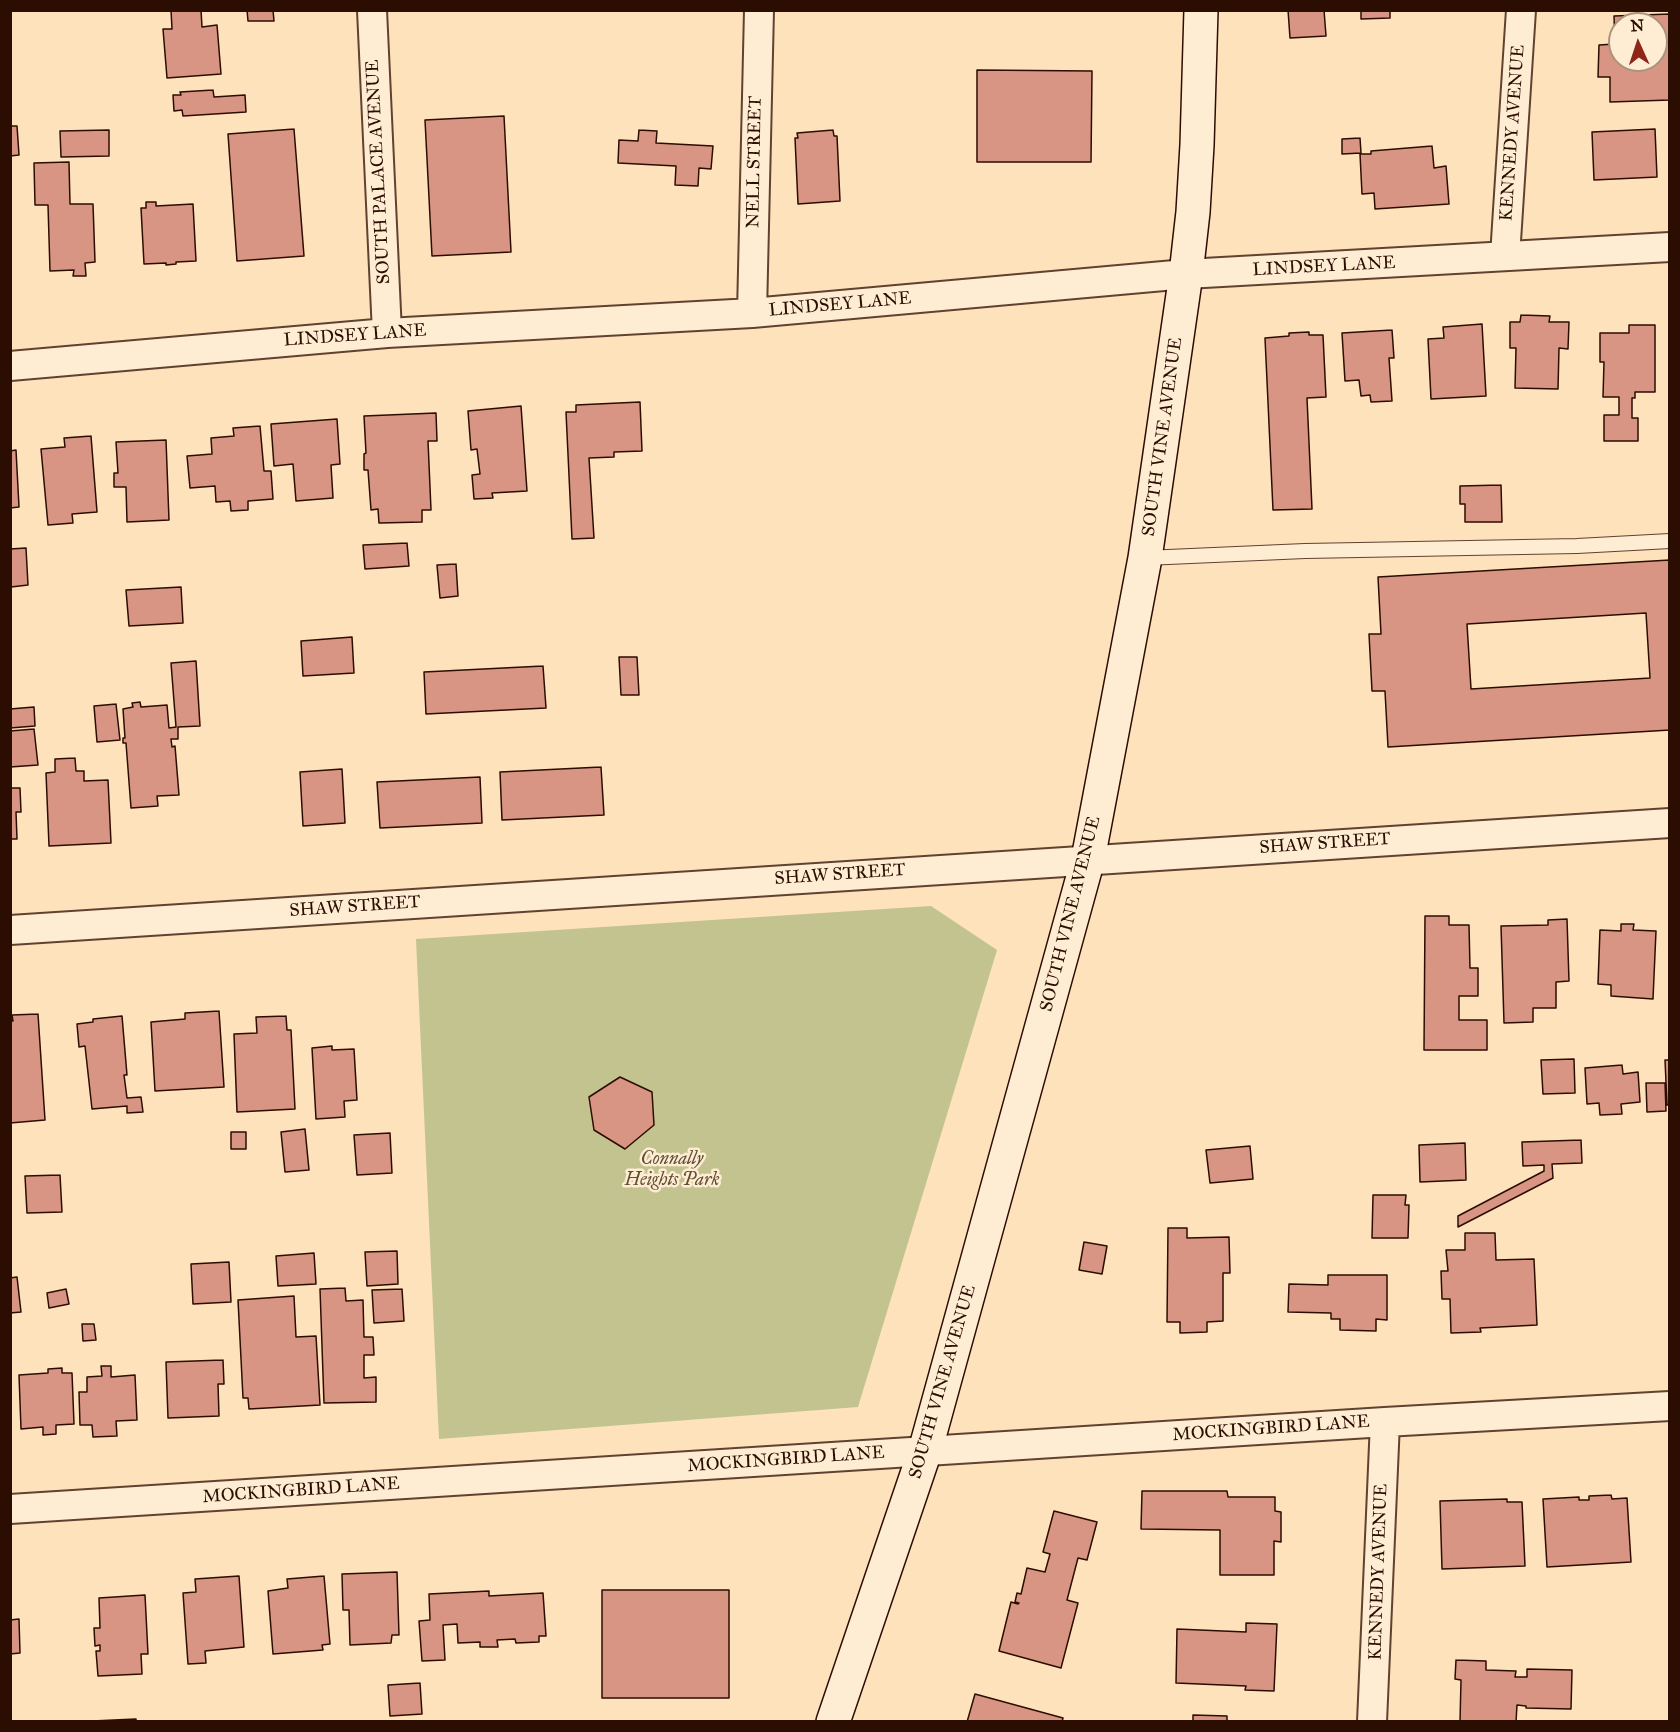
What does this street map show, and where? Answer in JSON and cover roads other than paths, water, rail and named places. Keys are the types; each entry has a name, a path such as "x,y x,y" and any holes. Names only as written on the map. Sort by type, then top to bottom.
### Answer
{"main road":[{"name":"SOUTH VINE AVENUE","path":"833,1722 925,1451 1088,859 1145,558 1186,274 1197,145 1201,10"}],"street":[{"name":"SOUTH PALACE AVENUE","path":"372,10 387,333"},
{"name":"NELL STREET","path":"752,313 759,10"},
{"name":"KENNEDY AVENUE","path":"1505,256 1521,10"},
{"name":"LINDSEY LANE","path":"10,366 387,333 752,313 1186,274 1670,247"},
{"name":"SHAW STREET","path":"10,930 1670,823"},
{"name":"MOCKINGBIRD LANE","path":"10,1509 1670,1406"},
{"name":"KENNEDY AVENUE","path":"1372,1722 1385,1422"}],"lane":[{"path":"1145,558 1305,551 1577,546 1670,541"}],"park label":[{"name":"Connally Heights Park","path":"672,1170"}]}
